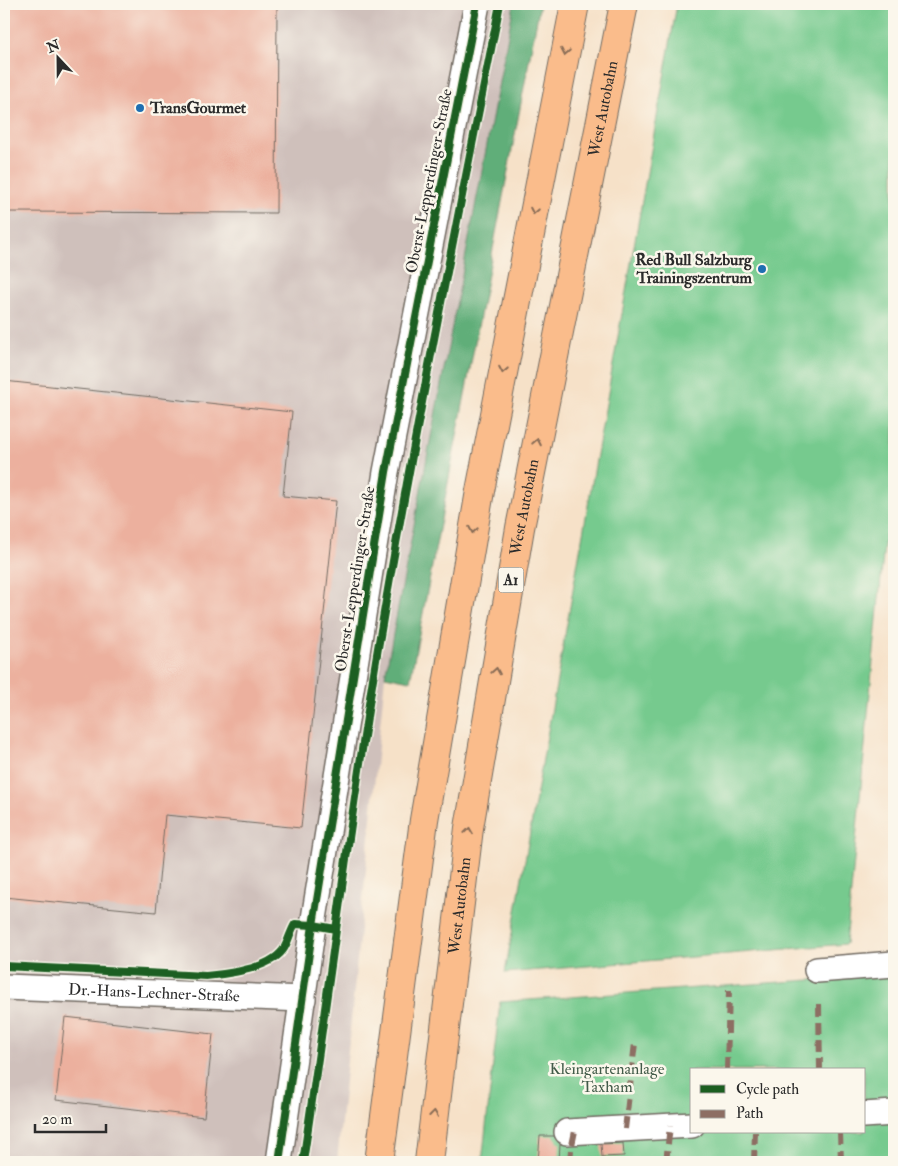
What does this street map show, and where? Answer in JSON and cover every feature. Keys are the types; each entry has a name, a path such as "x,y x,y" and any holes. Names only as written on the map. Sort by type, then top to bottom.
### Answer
{"highway":[{"path":"379,1162 430,781 480,491 575,4"},
{"name":"West Autobahn","path":"429,1162 470,828 520,528 624,4"}],"street":[{"name":"Oberst-Lepperdinger-Straße","path":"279,1162 320,877 386,472 477,4"},
{"path":"817,970 894,964"},
{"name":"Dr.-Hans-Lechner-Straße","path":"4,987 303,998"},
{"path":"866,1115 894,1113"},
{"path":"567,1132 690,1125"}],"shaded area":[{"path":"4,4 514,4 385,676 337,1162 4,1162"}],"green space":[{"path":"514,4 540,4 410,681 385,676"},
{"name":"Red Bull Salzburg Trainingszentrum","path":"677,4 894,4 894,536 885,535 846,944 505,973"},
{"name":"Kleingartenanlage Taxham","path":"894,974 894,1162 482,1162 500,1002"}],"building":[{"name":"TransGourmet","path":"4,4 277,4 276,213 4,212"},
{"path":"4,381 292,412 283,496 336,501 301,828 165,815 156,912 4,897"},
{"path":"65,1017 213,1034 204,1117 56,1100"},
{"path":"540,1136 554,1136 560,1144 559,1162 538,1162"},
{"path":"623,1143 624,1156 602,1157 601,1144"}],"marked path":[{"path":"727,1068 729,990"},
{"path":"819,1004 820,1068"},
{"path":"625,1129 635,1043"},
{"path":"666,1162 670,1126"},
{"path":"570,1162 575,1131"},
{"path":"754,1162 755,1134"},
{"path":"840,1134 841,1162"}],"cycle path":[{"path":"279,1162 313,925 386,472 477,4"},
{"path":"303,1162 379,642 422,402 500,4"},
{"path":"4,966 215,975 236,972 268,962 283,950 295,924 336,929"}],"place":[{"name":"TransGourmet","path":"140,108"},
{"name":"Red Bull Salzburg Trainingszentrum","path":"762,269"}]}
